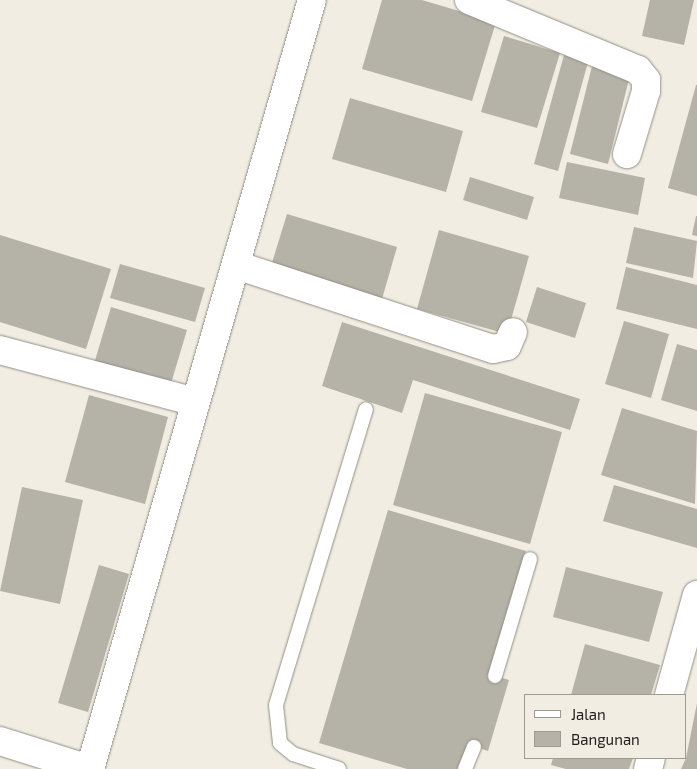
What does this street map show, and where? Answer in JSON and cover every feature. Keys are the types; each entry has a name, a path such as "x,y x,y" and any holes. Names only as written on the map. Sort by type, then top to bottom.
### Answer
{"main road":[{"path":"0,741 89,769 195,402 239,266 312,0"},
{"path":"469,0 632,66 643,74 646,91 627,154"},
{"path":"239,266 493,349 508,346 513,332"},
{"path":"0,350 195,402"},
{"path":"669,694 697,595"}],"lane":[{"path":"339,769 294,754 280,743 276,705 366,410"},
{"path":"495,676 530,559"},
{"path":"465,769 474,747"}],"building":[{"path":"382,0 422,0 496,22 472,101 362,69"},
{"path":"650,0 694,0 684,45 642,36"},
{"path":"504,36 560,53 537,128 481,112"},
{"path":"564,55 588,62 558,171 534,164"},
{"path":"593,62 631,71 608,164 570,154"},
{"path":"697,85 697,196 668,188"},
{"path":"350,98 463,131 446,192 332,159"},
{"path":"567,162 645,178 638,215 559,198"},
{"path":"470,177 534,197 527,220 463,200"},
{"path":"287,214 397,247 382,299 271,266"},
{"path":"697,216 697,236 692,235"},
{"path":"634,227 697,241 693,278 626,263"},
{"path":"439,230 529,256 507,334 417,309"},
{"path":"0,235 111,269 86,349 0,322"},
{"path":"120,264 205,288 195,322 110,298"},
{"path":"626,267 697,285 697,329 616,309"},
{"path":"537,287 586,303 575,338 526,322"},
{"path":"111,307 187,330 169,390 93,367"},
{"path":"624,321 669,334 651,398 605,384"},
{"path":"342,322 580,399 570,430 413,380 402,413 322,386"},
{"path":"677,344 697,350 697,411 661,400"},
{"path":"425,393 562,432 530,544 393,505"},
{"path":"89,395 168,417 145,504 65,482"},
{"path":"622,408 697,431 695,504 601,475"},
{"path":"614,485 697,509 697,548 603,521"},
{"path":"22,487 83,500 60,604 0,591"},
{"path":"388,510 526,551 489,674 509,680 488,751 467,744 460,769 407,769 319,743"},
{"path":"99,565 129,574 88,712 58,703"},
{"path":"566,567 663,592 649,642 553,617"},
{"path":"585,644 660,665 651,694 571,694"},
{"path":"697,703 697,769 681,769 687,759"},
{"path":"553,759 633,759 629,769 566,769 551,765"}]}
